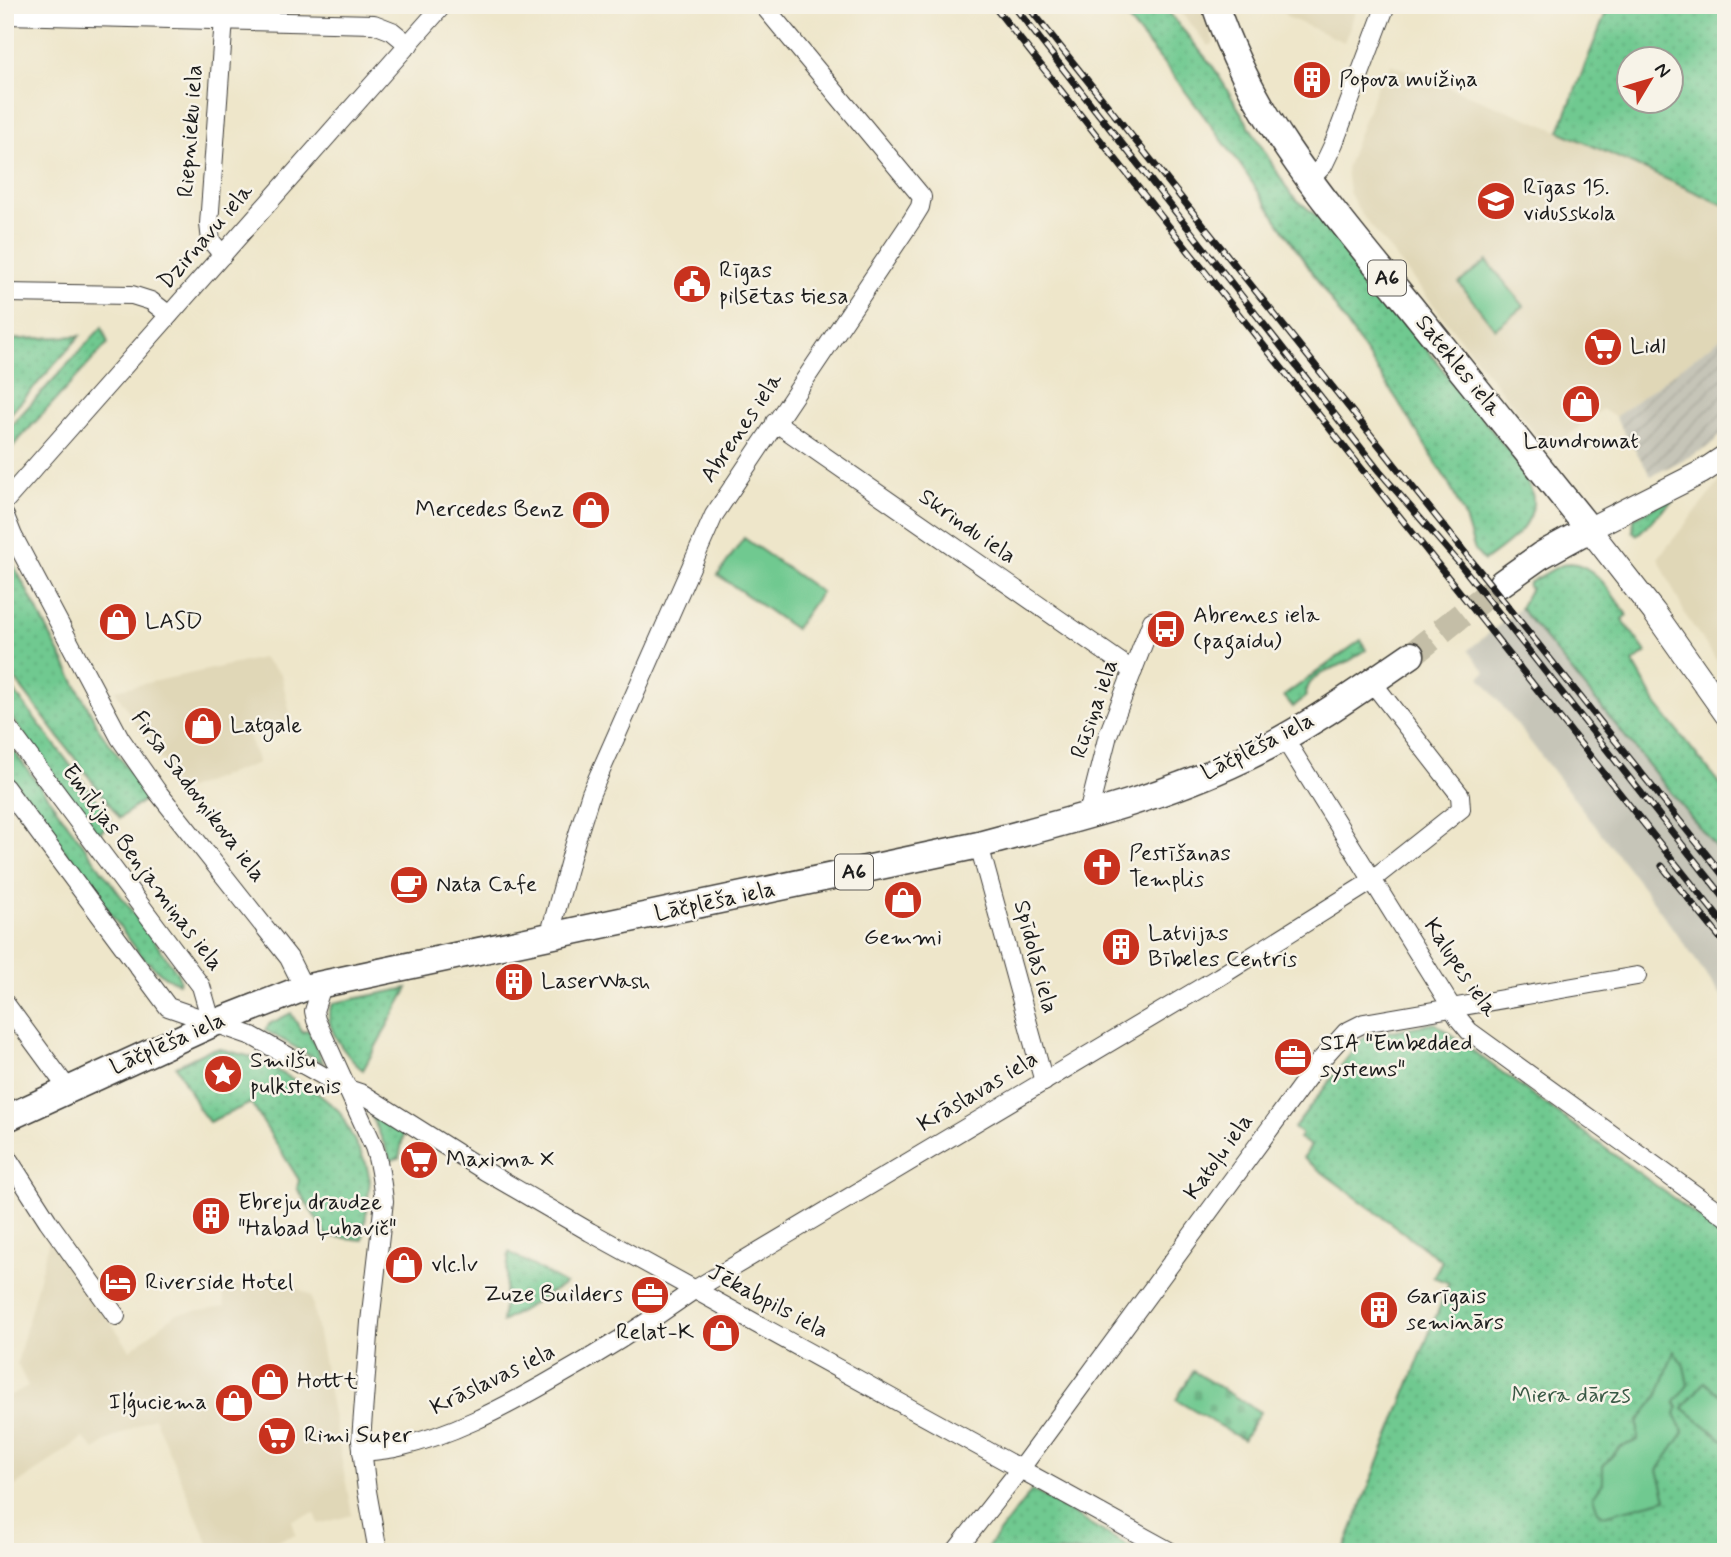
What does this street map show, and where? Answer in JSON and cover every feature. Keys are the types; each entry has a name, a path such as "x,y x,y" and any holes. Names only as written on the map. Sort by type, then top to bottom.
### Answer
{"highway":[{"name":"Satekles iela","path":"1215,5 1238,67 1269,123 1341,222 1589,529"},
{"path":"1502,583 1540,556 1589,529"},
{"name":"Lāčplēša iela","path":"5,1119 212,1024 314,986 979,845 1088,814 1203,776 1284,738 1411,655"}],"main road":[{"path":"1589,529 1702,472 1726,456"},
{"name":"Satekles iela","path":"1589,529 1654,612 1726,714"}],"street":[{"name":"Dzirnavu iela","path":"5,500 443,5"},
{"name":"Abrenes iela","path":"550,937 591,793 714,514 912,220 922,197 763,5"},
{"path":"1310,179 1323,166 1334,143 1386,5"},
{"path":"5,15 225,13 374,24 392,31 409,45"},
{"name":"Riepnieku iela","path":"223,255 211,241 209,224 225,13"},
{"path":"5,293 132,295 151,300 169,315"},
{"name":"Skrindu iela","path":"775,422 1133,671"},
{"name":"Firsa Sadovņikova iela","path":"5,516 120,738 157,791 314,986"},
{"name":"Rūsiņa iela","path":"1088,814 1108,735 1152,621"},
{"name":"Krāslavas iela","path":"362,1452 396,1448 425,1440 495,1411 647,1324 694,1290 1219,977 1373,880 1461,809 1462,803 1460,795 1372,682"},
{"name":"Emīlijas Benjamiņas iela","path":"5,724 201,986 212,1024"},
{"name":"Kalupes iela","path":"1284,738 1459,1019 1478,1037 1726,1217"},
{"path":"5,787 168,1007 252,1036 345,1088"},
{"name":"Spīdolas iela","path":"979,845 1044,1082"},
{"name":"Katoļu iela","path":"956,1552 1021,1468 1310,1073 1346,1032 1364,1023 1637,976"},
{"path":"314,986 316,1020 340,1069 345,1088 374,1147 381,1168 384,1201 364,1385 362,1452 378,1552"},
{"path":"5,1003 68,1089"},
{"name":"Jēkabpils iela","path":"345,1088 363,1094 485,1171 694,1290 1171,1552"},
{"path":"5,1154 48,1221 116,1317"}],"shaded area":[{"path":"1175,5 1202,5 1214,43 1209,46"},
{"path":"1272,5 1358,5 1344,42 1287,17"},
{"path":"1391,64 1559,131 1726,206 1726,334 1615,417 1602,409 1549,451 1359,211 1349,192 1346,168 1378,83 1386,76"},
{"path":"1726,334 1726,429 1710,446 1651,476 1615,417"},
{"path":"1726,474 1726,674 1686,616 1658,558"},
{"path":"1520,608 1641,757 1726,855 1726,1002 1645,890 1480,677 1486,672 1468,650"},
{"name":"Latgale","path":"262,658 281,674 292,722 246,729 258,763 177,793 163,760 159,759 115,690"},
{"path":"53,1238 130,1350 176,1314 225,1306 222,1289 278,1276 311,1296 352,1515 319,1524 315,1513 292,1520 296,1535 236,1552 212,1552 154,1417 95,1450 83,1438 11,1489 5,1479 5,1398 28,1386 17,1363 49,1240"}],"green space":[{"path":"1116,5 1163,5 1214,68 1291,195 1324,222 1519,464 1532,493 1531,514 1519,533 1484,561 1475,551 1464,515 1449,484 1398,401 1237,160"},
{"path":"1609,5 1726,5 1726,206 1559,131"},
{"path":"1487,261 1524,306 1495,329 1459,283"},
{"path":"102,327 108,343 5,455 5,432"},
{"path":"80,336 5,420 5,340"},
{"path":"1682,492 1637,535 1633,531 1634,518"},
{"path":"744,538 821,592 795,629 718,575"},
{"path":"6,550 99,729 148,797 120,818 5,666"},
{"path":"1570,563 1580,565 1596,575 1627,615 1622,619 1646,652 1633,662 1657,705 1726,792 1726,860 1520,608 1531,588 1528,587 1529,583 1559,566"},
{"path":"1361,640 1366,650 1315,678 1307,689 1306,696 1293,707 1284,696"},
{"path":"5,679 109,816 110,824 98,834 5,709"},
{"path":"5,739 177,972 180,980 178,983 165,977 142,957 5,770"},
{"path":"408,988 363,1070 337,1039 329,1019 330,1010 334,1003"},
{"path":"291,1013 302,1032 308,1030 323,1063 265,1030 269,1024"},
{"name":"Miera dārzs","path":"1435,1023 1726,1237 1726,1552 1343,1552 1449,1283 1433,1277 1442,1261 1303,1158 1311,1146 1299,1138 1302,1134 1294,1128 1361,1040 1369,1035"},
{"path":"220,1049 252,1057 315,1091 339,1111 366,1163 370,1180 363,1240 327,1236 297,1188 299,1180 251,1103 209,1122 199,1109 176,1066 209,1050"},
{"path":"369,1110 404,1132 399,1158 391,1160"},
{"path":"509,1252 565,1284 502,1322"},
{"path":"1674,1351 1684,1366 1688,1385 1675,1402 1678,1408 1675,1414 1684,1432 1658,1470 1666,1499 1604,1515 1598,1511 1593,1497 1603,1483 1603,1466 1619,1448 1638,1440 1638,1422 1658,1395"},
{"path":"1193,1371 1260,1412 1243,1440 1176,1400"},
{"path":"1704,1382 1726,1399 1726,1437 1723,1440 1683,1408"},
{"path":"1032,1490 1138,1552 984,1552"}],"tunnel":[{"path":"1411,655 1502,583"}],"railway":[{"path":"993,5 1726,927"},
{"path":"1013,5 1379,471 1460,564 1726,900"},
{"path":"1027,5 1726,879"},
{"path":"1662,866 1726,945"}],"place":[{"name":"Popova muižiņa","path":"1312,80"},
{"name":"Rīgas 15. vidusskola","path":"1496,201"},
{"name":"Rīgas pilsētas tiesa","path":"692,284"},
{"name":"Lidl","path":"1603,347"},
{"name":"Laundromat","path":"1581,404"},
{"name":"Mercedes Benz","path":"591,510"},
{"name":"LASD","path":"118,622"},
{"name":"Abrenes iela (pagaidu)","path":"1166,629"},
{"name":"Latgale","path":"203,726"},
{"name":"Pestīšanas Templis","path":"1102,867"},
{"name":"Nata Cafe","path":"409,885"},
{"name":"Gemmi","path":"903,900"},
{"name":"Latvijas Bībeles Centris","path":"1121,947"},
{"name":"LaserWash","path":"514,982"},
{"name":"SIA \"Embedded systems\"","path":"1293,1057"},
{"name":"Smilšu pulkstenis","path":"223,1074"},
{"name":"Maxima X","path":"419,1160"},
{"name":"Ebreju draudze \"Habad Ļubavič\"","path":"211,1216"},
{"name":"vlc.lv","path":"404,1265"},
{"name":"Riverside Hotel","path":"118,1283"},
{"name":"Zuze Builders","path":"650,1295"},
{"name":"Garīgais seminārs","path":"1379,1310"},
{"name":"Relat-K","path":"721,1333"},
{"name":"Hottt","path":"270,1382"},
{"name":"Iļģuciema","path":"234,1403"},
{"name":"Rimi Super","path":"277,1436"}]}
